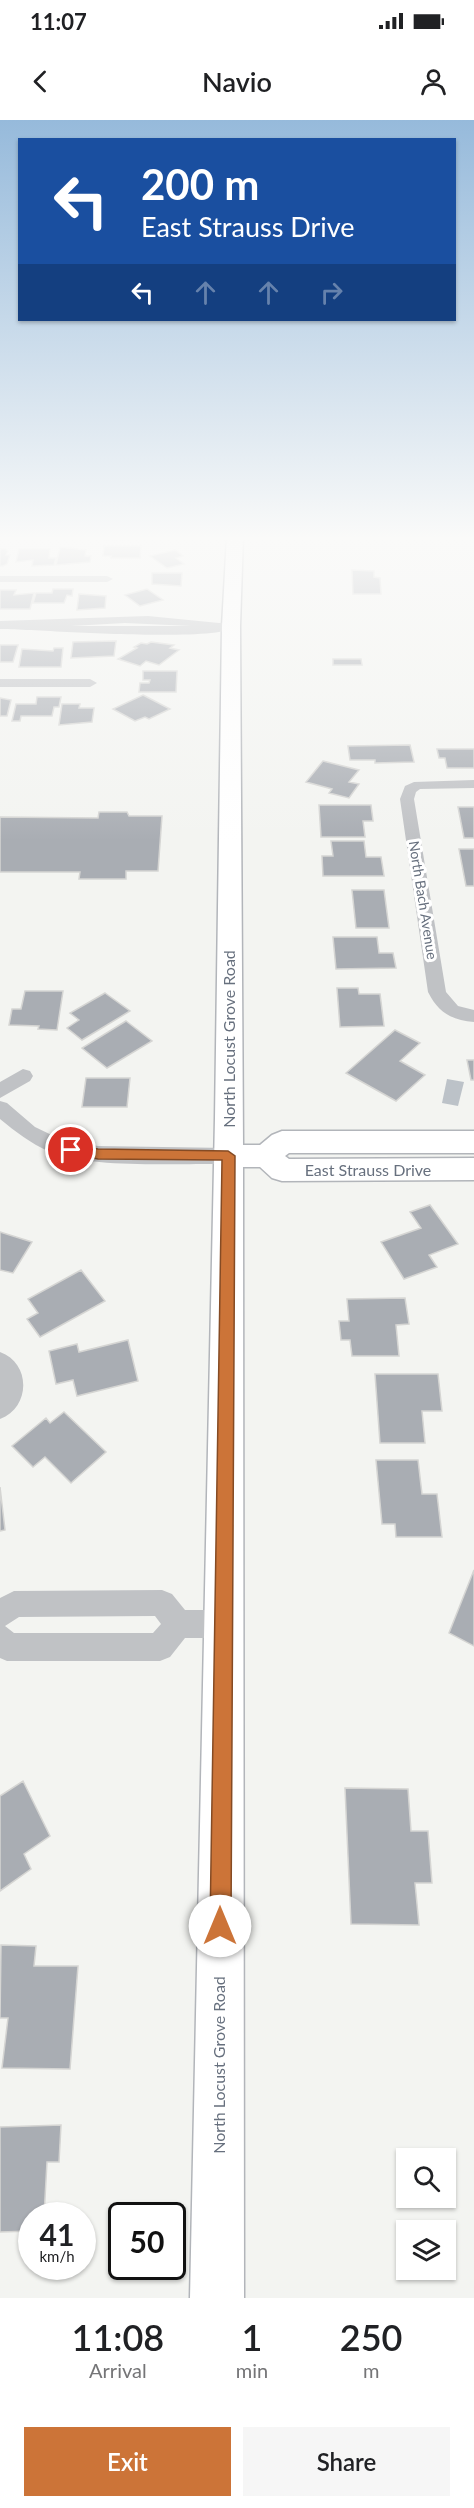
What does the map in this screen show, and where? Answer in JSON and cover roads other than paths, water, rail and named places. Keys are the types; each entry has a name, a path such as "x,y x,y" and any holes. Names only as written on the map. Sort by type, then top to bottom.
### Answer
{"main road":[{"name":"North Locust Grove Road","path":"217,2298 223,1624 248,1156 224,638"},
{"name":"East Strauss Drive","path":"248,1156 282,1142 474,1142"},
{"name":"East Strauss Drive","path":"248,1156 282,1170 474,1169"}],"street":[{"path":"0,683 90,683"},
{"name":"North Bach Avenue","path":"474,784 436,784 411,787 407,792 437,992 442,1004 450,1011 474,1016"},
{"path":"0,1091 23,1076"},
{"name":"East Strauss Drive","path":"0,1108 28,1132 58,1148 98,1154 248,1156"},
{"path":"0,1362 12,1375 13,1384 10,1395 0,1408"},
{"path":"0,1615 14,1604 162,1603 178,1624"},
{"path":"178,1624 223,1624"},
{"path":"0,1638 7,1647 160,1647 178,1624"}]}
